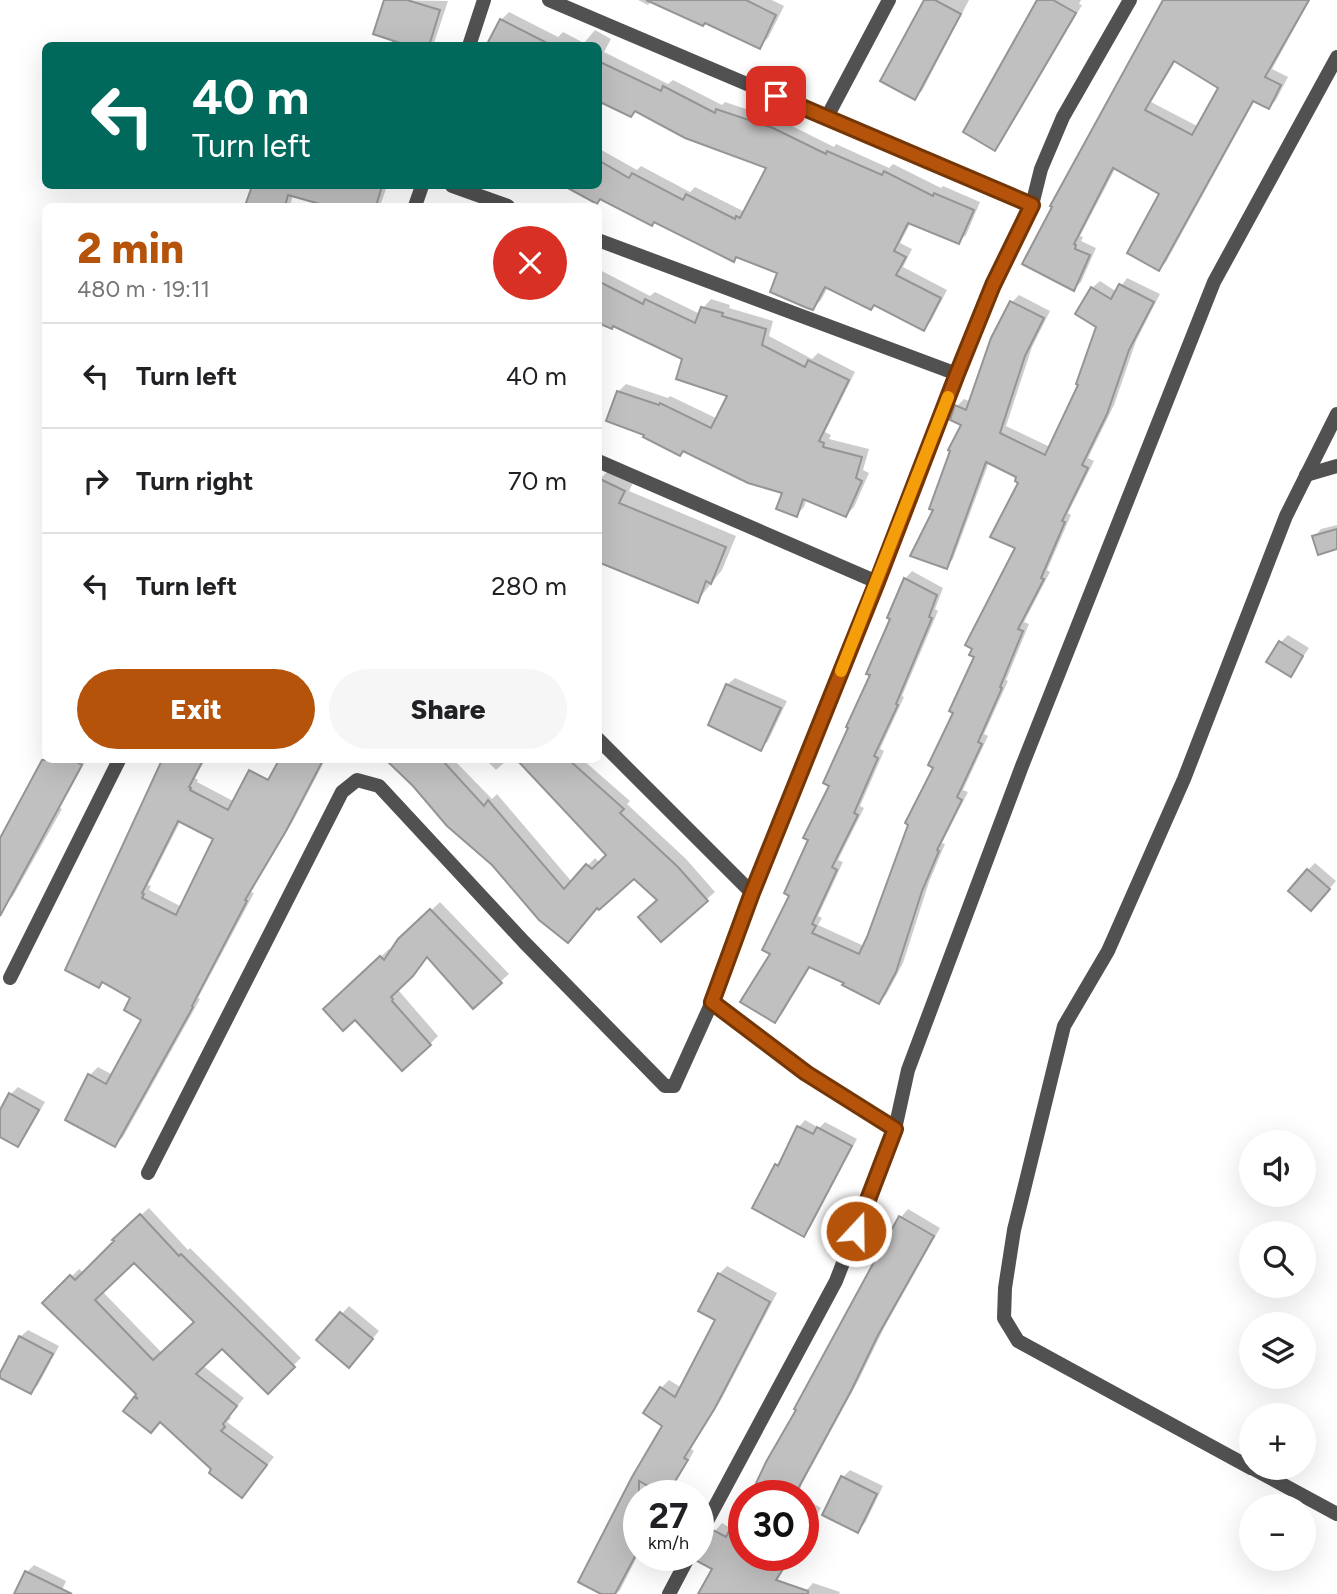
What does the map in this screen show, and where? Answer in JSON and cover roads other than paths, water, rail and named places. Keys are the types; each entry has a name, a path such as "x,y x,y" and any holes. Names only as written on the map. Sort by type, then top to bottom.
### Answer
{"street":[{"path":"470,42 484,0"},
{"path":"549,0 1032,205"},
{"path":"827,117 889,0"},
{"path":"148,1173 342,792 357,780 379,786 524,942 665,1086 674,1086 712,1002 752,893 993,285 1032,205 1041,169 1063,117 1130,0"},
{"path":"714,1508 836,1281 895,1129 908,1070 1017,778 1214,282 1337,57"},
{"path":"460,189 500,203"},
{"path":"602,241 957,374"},
{"path":"1239,1461 1018,1341 1004,1318 1005,1288 1014,1230 1064,1026 1108,951 1184,779 1286,516 1337,414"},
{"path":"602,463 877,582"},
{"path":"1306,475 1337,466"},
{"path":"602,743 752,893"},
{"path":"10,978 118,763"},
{"path":"712,1002 806,1073 895,1129"},
{"path":"1274,1480 1337,1514"},
{"path":"669,1594 681,1571"}]}
